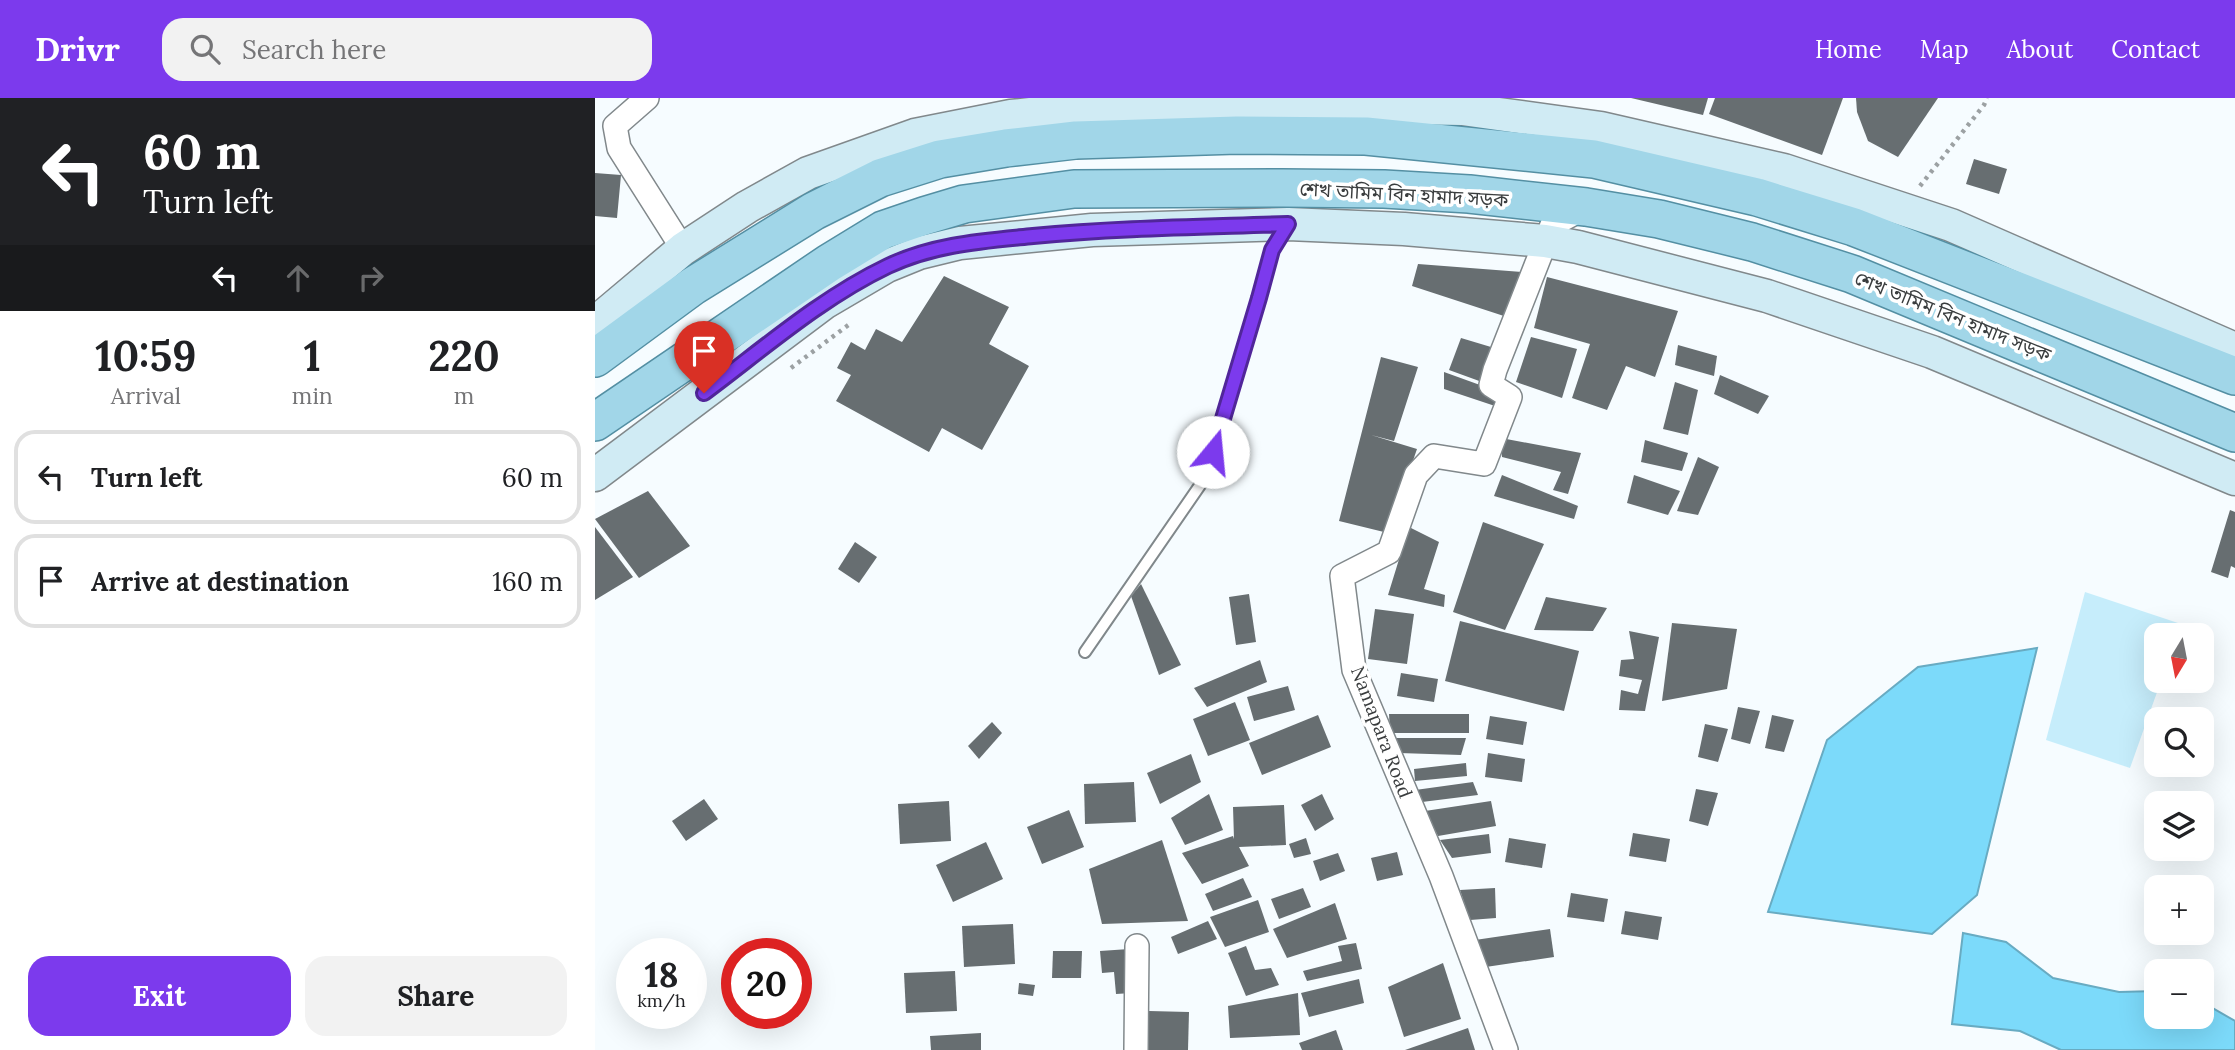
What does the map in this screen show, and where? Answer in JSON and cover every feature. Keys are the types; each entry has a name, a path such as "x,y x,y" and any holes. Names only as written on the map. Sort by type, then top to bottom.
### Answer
{"main road":[{"path":"595,358 695,263 747,207 808,173 915,135 1011,116 1086,108 1300,106 1462,109 1601,128 1784,170 1951,225 2235,349"},
{"path":"595,323 695,263 814,211 880,178 940,159 1076,140 1237,135 1366,136 1594,159 1757,197 1854,227 2235,376"},
{"name":"শেখ তামিম বিন হামাদ সড়ক","path":"595,422 829,263 883,230 964,204 1074,189 1286,206 1384,189 1469,194 1586,207 1659,219 1752,242 1851,274 2235,433"},
{"path":"595,475 824,303 887,266 919,253 960,243 1286,206 1404,229 1545,241 1579,247 1767,296 1932,352 2235,479"}],"street":[{"path":"647,98 615,126 619,148 695,263"},
{"name":"Namapara Road","path":"1506,1050 1441,876 1354,670 1342,576 1389,552 1416,475 1434,456 1484,464 1510,397 1492,385 1495,370 1545,241 1552,225 1586,207"},
{"path":"1136,1050 1137,946"}],"lane":[{"path":"1085,652 1205,478 1286,206"}],"path":[{"path":"1913,193 1927,181 1987,98"},
{"path":"790,368 857,319"}],"shaded area":[{"path":"2085,592 2178,623 2144,623 2144,693 2157,693 2152,707 2144,707 2144,729 2130,768 2046,740"}],"water":[{"path":"2037,648 1977,895 1932,934 1768,912 1827,740 1918,667"},
{"path":"1963,933 2006,942 2053,978 2119,992 2144,991 2144,1029 2214,1029 2214,1009 2235,1021 2235,1050 2061,1050 2020,1031 1952,1024"}],"building":[{"path":"1631,98 1708,98 1703,115"},
{"path":"1715,98 1843,98 1822,155 1709,114"},
{"path":"1856,98 1938,98 1898,157 1868,141 1857,112"},
{"path":"1974,159 2007,169 1999,194 1966,184"},
{"path":"595,173 621,175 617,218 595,216"},
{"path":"1418,264 1522,272 1510,318 1412,286"},
{"path":"944,276 1009,307 989,344 1029,366 982,450 942,428 929,452 836,401 851,375 837,368 851,342 865,350 876,329 902,342"},
{"path":"1547,277 1678,311 1655,377 1626,366 1607,410 1572,398 1590,344 1534,328"},
{"path":"1531,337 1577,349 1562,398 1516,382"},
{"path":"1461,338 1491,347 1482,382 1449,370"},
{"path":"1678,345 1717,356 1714,376 1675,365"},
{"path":"1381,357 1418,367 1394,441 1371,435 1417,449 1388,533 1339,521"},
{"path":"1444,372 1480,385 1498,401 1498,407 1444,389"},
{"path":"1720,375 1769,396 1758,414 1714,394"},
{"path":"1675,382 1698,390 1688,435 1663,429"},
{"path":"1501,438 1581,453 1568,494 1553,490 1561,472 1502,457"},
{"path":"1645,440 1688,453 1682,471 1641,462"},
{"path":"1698,457 1719,467 1698,515 1677,511"},
{"path":"1502,475 1578,506 1574,519 1494,496"},
{"path":"1634,475 1680,491 1668,515 1627,503"},
{"path":"648,491 690,546 639,578 595,519"},
{"path":"2230,510 2235,512 2235,568 2231,566 2228,578 2211,572"},
{"path":"1483,522 1544,544 1505,630 1453,612"},
{"path":"595,527 633,577 595,600"},
{"path":"1409,527 1439,542 1424,589 1445,595 1444,607 1388,595"},
{"path":"855,542 877,557 859,583 838,569"},
{"path":"1141,584 1181,665 1159,675 1131,596"},
{"path":"1249,594 1256,642 1236,645 1229,597"},
{"path":"1546,597 1607,608 1593,631 1534,630"},
{"path":"1375,609 1414,614 1407,664 1368,659"},
{"path":"1460,621 1579,651 1564,711 1445,681"},
{"path":"1672,623 1737,629 1727,689 1662,701"},
{"path":"1629,631 1659,637 1645,711 1619,710 1621,690 1638,694 1642,680 1619,676 1621,660 1634,659"},
{"path":"1260,660 1267,682 1207,707 1194,688"},
{"path":"1401,673 1438,679 1434,702 1397,696"},
{"path":"1288,686 1295,710 1254,721 1247,697"},
{"path":"1235,702 1250,740 1208,756 1193,719"},
{"path":"1738,707 1760,711 1750,744 1731,739"},
{"path":"1389,714 1469,714 1469,733 1390,733"},
{"path":"1318,715 1331,747 1262,775 1249,743"},
{"path":"1772,715 1794,720 1784,752 1765,748"},
{"path":"1490,716 1527,722 1523,745 1486,739"},
{"path":"992,722 1002,733 979,759 968,746"},
{"path":"1705,724 1728,729 1718,762 1698,757"},
{"path":"1394,738 1466,738 1461,755 1399,753"},
{"path":"1488,753 1525,759 1522,782 1485,777"},
{"path":"1191,754 1201,782 1160,804 1147,773"},
{"path":"1466,763 1467,776 1415,781 1414,769"},
{"path":"1134,782 1136,822 1085,824 1084,784"},
{"path":"1473,782 1478,795 1414,803 1408,791"},
{"path":"1696,789 1718,793 1708,826 1689,821"},
{"path":"1209,794 1223,830 1185,845 1171,818"},
{"path":"1322,794 1334,819 1315,831 1301,805"},
{"path":"704,799 718,819 686,841 672,821"},
{"path":"949,801 951,841 900,844 898,804"},
{"path":"1491,801 1496,826 1438,836 1425,811"},
{"path":"1284,805 1286,845 1239,847 1249,866 1202,884 1182,853 1233,836 1234,839 1233,807"},
{"path":"1069,810 1084,847 1042,864 1027,827"},
{"path":"1633,833 1670,839 1666,862 1629,856"},
{"path":"1489,834 1491,853 1452,858 1440,840"},
{"path":"1306,838 1311,854 1294,858 1289,844"},
{"path":"1509,838 1546,844 1542,868 1505,862"},
{"path":"1162,840 1188,921 1102,924 1089,869"},
{"path":"986,842 1003,879 953,902 936,865"},
{"path":"1397,852 1403,875 1377,881 1371,858"},
{"path":"1338,853 1345,871 1320,881 1313,861"},
{"path":"1243,878 1252,897 1213,911 1205,894"},
{"path":"1303,888 1311,907 1279,919 1271,899"},
{"path":"1495,888 1496,918 1470,920 1460,890"},
{"path":"1571,893 1608,899 1604,922 1567,917"},
{"path":"1258,900 1269,932 1225,947 1210,917"},
{"path":"1335,903 1347,939 1287,958 1273,929"},
{"path":"1625,911 1662,917 1658,940 1621,934"},
{"path":"1208,921 1217,939 1178,954 1171,937"},
{"path":"1013,924 1015,964 964,967 962,926"},
{"path":"1550,929 1554,957 1479,968 1475,940"},
{"path":"1356,943 1362,969 1307,981 1303,971 1342,961 1338,946"},
{"path":"1246,946 1255,970 1271,968 1279,985 1246,996 1228,953"},
{"path":"1129,949 1132,993 1116,994 1114,972 1102,973 1100,951"},
{"path":"1053,951 1082,951 1081,978 1052,978"},
{"path":"1443,963 1461,1019 1404,1037 1388,987"},
{"path":"955,971 957,1011 906,1013 904,973"},
{"path":"1359,979 1364,1003 1309,1017 1301,993"},
{"path":"1019,983 1035,985 1033,996 1018,994"},
{"path":"1298,993 1300,1035 1230,1038 1228,1006"},
{"path":"1149,1011 1189,1012 1188,1050 1148,1050"},
{"path":"1468,1028 1475,1050 1405,1050"},
{"path":"1336,1030 1343,1050 1302,1050 1299,1043"},
{"path":"981,1033 981,1050 931,1050 930,1036"}],"route":[{"path":"704,393 824,303 887,266 919,253 960,243 1092,230 1288,224 1272,250 1213,452"}]}
